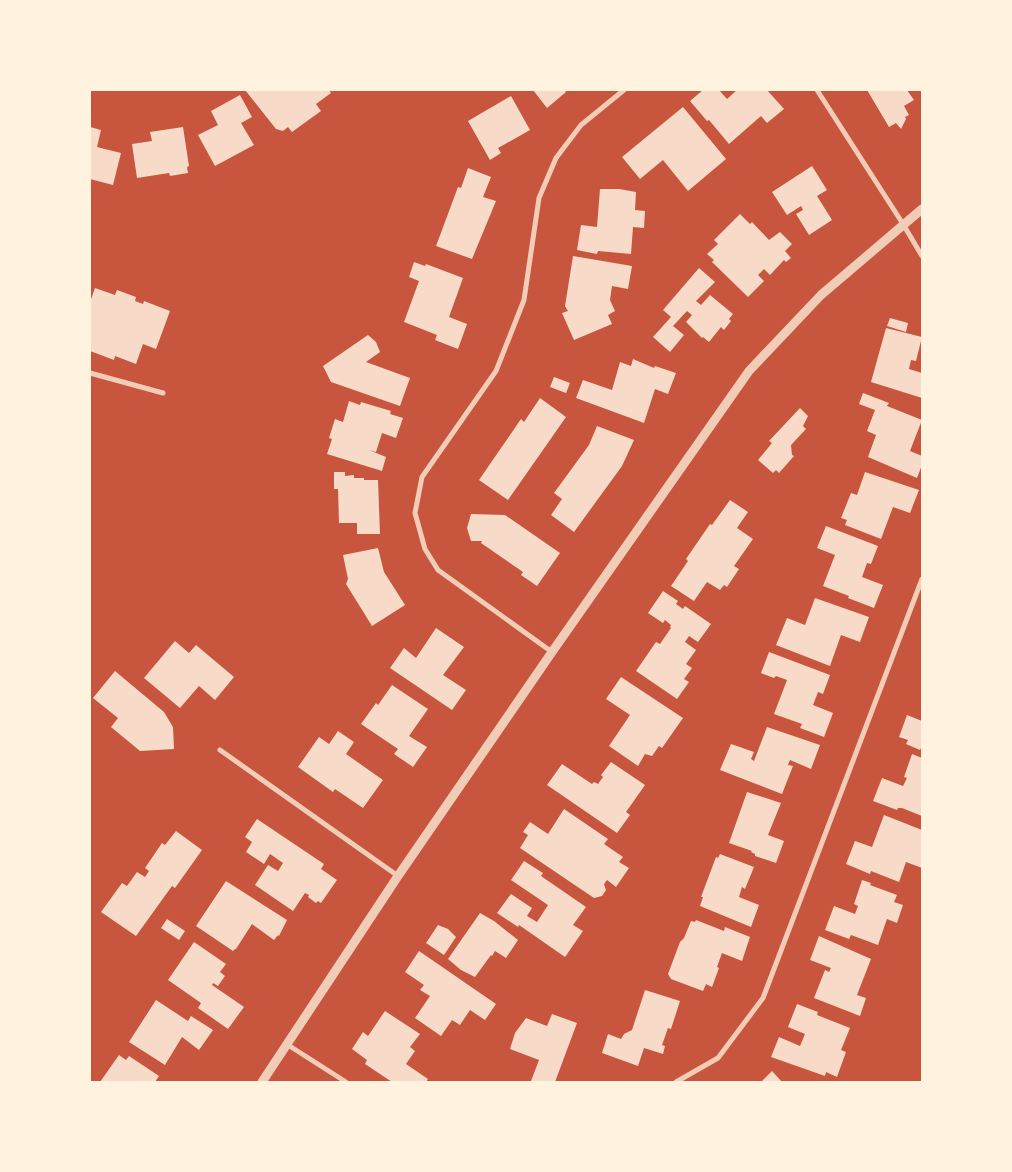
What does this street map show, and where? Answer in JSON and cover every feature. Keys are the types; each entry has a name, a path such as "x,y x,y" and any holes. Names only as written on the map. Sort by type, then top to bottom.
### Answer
{"street":[{"path":"552,652 438,570 426,550 416,513 422,477 496,371 524,300 539,198 556,158 582,125 624,90"},
{"path":"817,90 922,256"},
{"path":"262,1082 398,876 749,371 821,295 922,209"},
{"path":"90,373 163,393"},
{"path":"676,1082 718,1058 763,998 922,579"},
{"path":"220,750 398,876"},
{"path":"288,1045 346,1082"}],"building":[{"path":"245,90 329,90 331,93 316,104 321,111 292,132 288,127 283,131 276,129"},
{"path":"533,90 565,90 566,92 547,108"},
{"path":"703,90 719,90 727,99 737,90 767,90 784,109 767,123 761,116 729,144 690,101"},
{"path":"867,90 907,90 914,100 904,106 909,115 905,117 906,119 901,129 896,123 889,127"},
{"path":"240,95 252,117 241,123 254,145 215,166 198,135 218,125 211,111"},
{"path":"511,96 530,130 498,148 501,153 490,160 468,121"},
{"path":"683,107 726,159 688,191 663,160 640,179 622,157"},
{"path":"90,127 101,130 97,147 121,153 113,185 90,179"},
{"path":"183,127 189,166 187,167 188,173 170,176 169,173 137,178 132,144 152,141 150,132"},
{"path":"812,166 827,190 817,196 832,220 809,235 796,214 803,210 801,206 787,215 772,192"},
{"path":"468,168 491,177 483,197 496,201 472,259 436,246 458,187 461,188"},
{"path":"600,189 619,189 636,192 635,210 645,211 644,228 633,227 631,254 598,251 597,254 577,250 581,225 597,227"},
{"path":"740,214 750,224 752,222 769,240 780,232 792,244 785,251 791,258 786,262 784,260 770,275 764,269 758,275 764,281 748,297 712,262 714,260 707,254 718,244 714,240"},
{"path":"573,256 632,266 628,289 612,286 610,300 615,311 608,315 612,324 574,340 562,313 568,311 565,306"},
{"path":"414,262 425,266 426,264 463,278 449,317 467,324 458,349 435,340 437,335 404,322 419,281 409,277"},
{"path":"699,268 715,282 696,301 701,305 710,295 733,314 729,319 731,321 724,330 721,327 709,342 702,338 686,322 692,315 687,311 673,326 684,335 670,352 653,337 671,317 663,310"},
{"path":"95,288 115,295 117,290 136,297 135,301 143,304 144,301 170,311 156,349 143,344 136,364 115,356 114,360 90,351 90,302"},
{"path":"890,318 908,323 906,332 887,326"},
{"path":"886,328 922,337 916,361 911,360 909,369 922,373 922,398 871,382"},
{"path":"368,335 376,342 380,352 366,362 410,378 400,406 331,382 323,366"},
{"path":"633,359 654,368 655,366 676,373 668,394 655,389 644,423 576,398 583,380 612,390 620,362 631,366"},
{"path":"554,377 570,383 566,393 550,387"},
{"path":"863,393 889,403 887,406 922,420 910,451 922,456 922,465 917,478 868,457 876,435 867,431 875,410 859,404"},
{"path":"540,398 566,417 508,500 479,480 521,419 524,422"},
{"path":"349,401 360,405 361,402 391,411 390,414 403,418 396,438 382,433 376,452 369,450 386,457 382,471 327,454 332,439 329,438 335,419 343,422"},
{"path":"800,408 808,416 803,426 806,429 791,445 792,455 794,456 779,473 776,470 773,473 758,460 772,443 769,441"},
{"path":"597,426 634,440 622,466 574,532 551,515 562,499 554,493 589,445"},
{"path":"334,472 345,472 345,476 354,475 354,478 364,478 364,480 378,480 380,534 357,534 357,523 339,523 338,489 334,489"},
{"path":"865,472 919,490 910,513 893,507 881,539 845,525 847,520 841,518 851,493 857,495"},
{"path":"730,500 748,512 737,528 753,539 734,566 739,569 727,587 724,585 720,590 707,582 694,601 671,586 688,561 686,559 710,524 712,525"},
{"path":"471,514 505,515 560,553 537,586 521,575 523,572 481,543 482,541 471,541 467,528"},
{"path":"826,526 878,546 871,564 867,563 862,577 883,585 874,608 823,586 835,555 817,548"},
{"path":"378,548 384,572 405,605 372,626 346,584 348,579 343,555"},
{"path":"663,591 678,601 676,604 683,609 685,606 711,624 698,642 689,636 685,642 696,650 686,664 692,668 684,679 689,682 677,699 636,671 656,642 660,644 671,628 671,625 665,620 663,623 648,613"},
{"path":"815,598 869,617 860,642 841,635 830,666 776,645 787,618 805,625"},
{"path":"436,628 464,647 443,675 466,690 452,710 390,668 404,648 416,658"},
{"path":"175,641 189,653 196,645 234,677 215,700 199,686 180,708 144,678"},
{"path":"769,652 830,675 823,694 818,692 813,705 833,713 824,737 800,728 802,724 774,714 787,680 761,673"},
{"path":"115,671 164,712 173,727 174,749 140,751 111,727 118,718 93,698"},
{"path":"621,677 683,718 662,748 659,746 652,756 645,754 638,766 609,746 630,715 606,699"},
{"path":"392,685 428,709 409,736 427,747 413,767 394,754 398,749 361,724"},
{"path":"907,715 922,721 922,746 920,750 906,744 908,740 899,737"},
{"path":"767,727 820,745 811,769 790,760 788,765 793,766 782,794 720,770 731,744 754,752 751,759 754,761"},
{"path":"338,731 354,742 346,754 383,780 363,808 335,789 333,792 298,767 319,737 329,744"},
{"path":"912,754 922,758 922,816 902,808 897,810 873,801 882,778 903,786 907,778 904,777"},
{"path":"611,762 645,785 626,812 630,815 617,833 547,785 562,764 592,784 594,782 598,784 603,777 601,775"},
{"path":"747,792 781,803 768,835 784,841 776,863 755,856 752,851 729,843"},
{"path":"564,809 608,839 604,844 623,857 619,862 629,868 616,887 607,880 604,884 606,890 602,896 594,898 520,848 528,835 523,832 530,822 548,834"},
{"path":"884,815 922,830 922,868 906,862 899,882 871,871 870,874 846,864 855,841 872,847"},
{"path":"257,819 324,864 321,869 337,880 321,903 318,901 316,903 305,893 293,911 255,885 268,865 278,871 283,863 270,854 264,864 246,852 252,842 245,837"},
{"path":"176,831 202,850 175,888 172,886 136,936 101,912 122,883 127,886 137,872 145,877 149,871 145,868 162,843 165,845"},
{"path":"720,854 754,867 745,889 742,887 739,897 759,905 751,927 700,906 703,897 701,897 716,857 718,858"},
{"path":"524,861 543,873 541,876 586,907 573,925 583,931 565,957 519,925 518,927 497,913 511,894 532,908 527,916 537,922 548,905 511,880"},
{"path":"862,880 897,895 894,902 903,905 897,923 887,919 878,945 851,935 849,939 825,930 834,906 855,914 858,906 854,904"},
{"path":"226,881 287,920 279,936 274,940 252,924 233,951 196,926"},
{"path":"480,913 494,921 518,940 506,958 495,951 475,977 461,970 448,959"},
{"path":"167,919 185,931 179,940 161,928"},
{"path":"696,920 724,931 725,927 750,937 742,961 722,953 712,987 706,984 703,991 671,979 668,974 680,942 684,938 691,921 695,922"},
{"path":"438,925 448,929 456,937 444,955 426,943"},
{"path":"819,936 871,959 857,995 866,998 860,1016 814,998 825,970 829,972 831,968 810,960"},
{"path":"194,942 226,964 220,972 225,976 218,986 213,983 212,985 244,1007 228,1029 198,1008 201,1003 168,980"},
{"path":"419,951 496,1004 485,1020 470,1010 460,1025 452,1020 441,1036 415,1018 430,996 420,990 424,985 405,972"},
{"path":"645,990 680,1001 671,1029 668,1028 662,1045 665,1046 663,1054 644,1048 638,1066 602,1053 608,1034 621,1039 624,1034 632,1030"},
{"path":"156,1000 188,1021 191,1016 213,1030 199,1050 182,1037 165,1065 129,1042"},
{"path":"797,1004 818,1012 817,1015 850,1028 841,1050 846,1052 837,1077 826,1072 825,1076 771,1057 779,1037 800,1046 805,1034 788,1027"},
{"path":"385,1011 420,1034 410,1047 415,1051 406,1064 428,1079 426,1082 392,1082 365,1064 367,1060 352,1049 363,1032 368,1036"},
{"path":"552,1014 577,1023 555,1082 534,1082 531,1081 539,1060 510,1049 515,1033 526,1018 547,1026"},
{"path":"119,1055 126,1060 129,1056 159,1076 155,1082 100,1082"},
{"path":"772,1071 782,1082 761,1082"}]}
